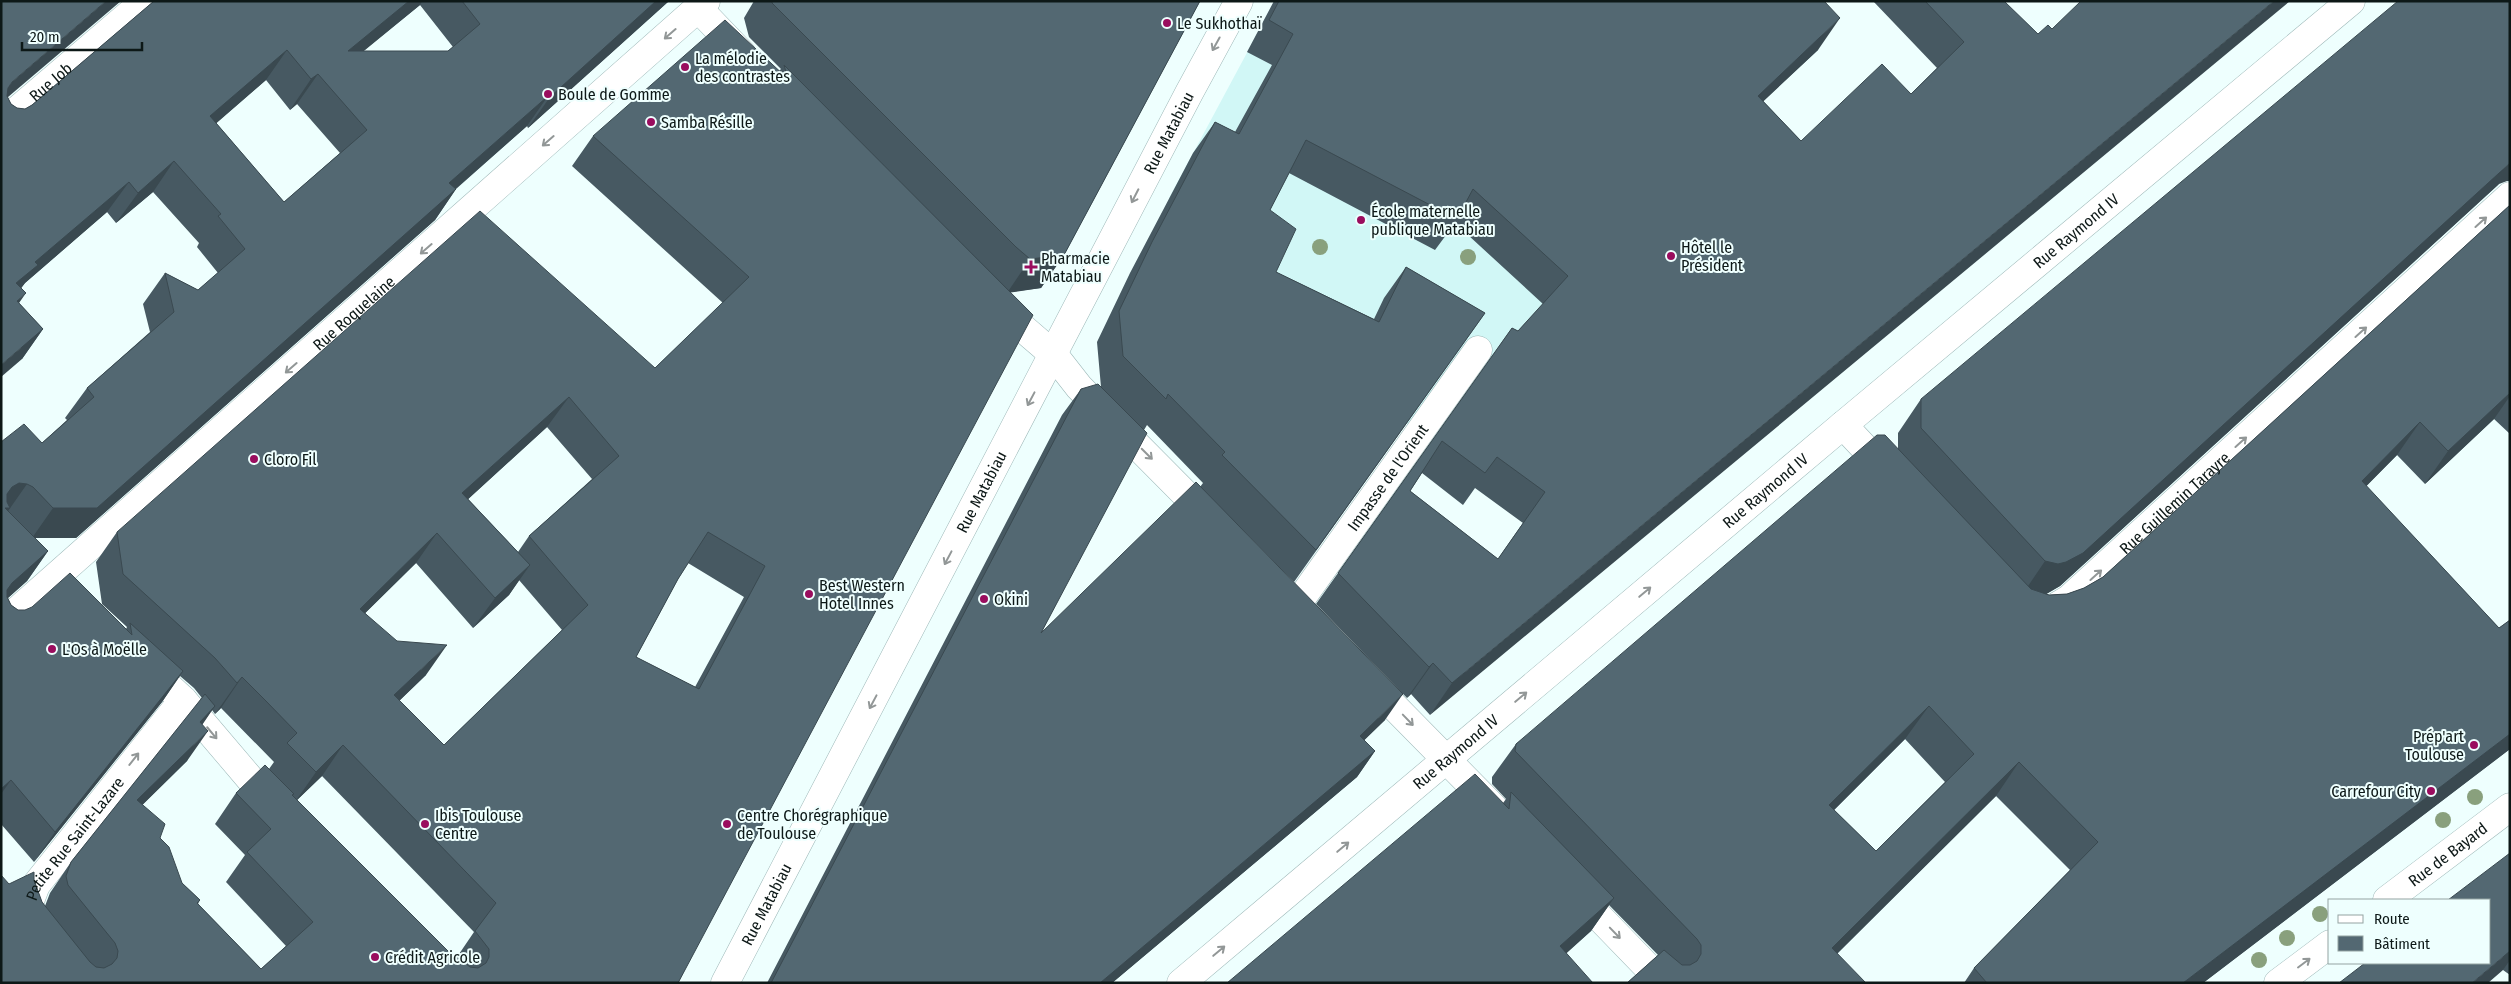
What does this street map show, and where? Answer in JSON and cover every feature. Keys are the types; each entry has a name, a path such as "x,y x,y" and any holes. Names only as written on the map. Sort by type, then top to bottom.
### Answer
{"street":[{"name":"Rue Job","path":"1,124 145,1"},
{"name":"Rue Matabiau","path":"725,983 1189,93 1239,1"},
{"name":"Rue Raymond IV","path":"1182,983 1843,425 2351,1"},
{"path":"702,5 761,73"},
{"name":"Rue Roquelaine","path":"1,625 702,5"},
{"name":"Rue Guillemin Tarayre","path":"2020,611 2028,614 2049,611 2069,599 2510,196"},
{"path":"982,292 1054,355 1079,387 1230,539"},
{"name":"Impasse de l'Orient","path":"1296,606 1478,350"},
{"path":"1843,425 1906,493"},
{"path":"1277,586 1317,627"},
{"path":"127,647 183,700 252,780 293,822"},
{"path":"1351,662 1513,828"},
{"name":"Petite Rue Saint-Lazare","path":"45,938 33,923 28,906 36,885 183,700"},
{"name":"Rue de Bayard","path":"2388,899 2510,807"},
{"path":"1554,870 1663,983"},
{"path":"2278,983 2328,946"}],"shaded area":[{"name":"École maternelle publique Matabiau","path":"1271,8 1574,277 1496,363 1468,344 1465,345 1410,425 1395,417 1248,241 1169,198"}],"building":[{"path":"1,1 106,1 12,82 8,88 7,96 11,104 17,108 25,109 154,1 409,1 348,51 448,51 480,24 462,1 656,1 550,97 548,96 449,183 456,189 97,508 53,508 33,487 19,483 12,487 7,494 7,502 10,508 5,508 48,551 12,583 7,590 7,597 11,605 18,610 32,607 70,573 132,635 130,623 183,671 55,832 11,780 1,789 1,442 24,424 42,443 94,397 87,388 174,312 165,273 198,290 245,249 218,216 221,214 174,161 138,193 129,182 35,262 38,265 16,283 26,293 17,301 43,329 1,365","holes":["287,50 311,79 318,74 367,130 284,202 210,116"]},
{"path":"772,1 1200,1 1064,255 1030,259"},
{"path":"1279,1 1824,1 1840,18 1758,96 1801,141 1882,64 1911,94 1964,42 1925,1 2004,1 2038,34 2048,25 2052,29 2081,1 2274,1 1452,683 1433,663 1429,667 1338,573 1512,328 1518,331 1568,276 1473,189 1457,219 1306,140 1270,210 1296,229 1276,272 1379,322 1406,267 1485,313 1316,550 1222,455 1225,452 1168,394 1166,399 1123,356 1119,311 1152,242 1215,122 1239,134 1293,34 1269,20","holes":["1442,441 1485,473 1497,457 1545,492 1498,559 1410,491"]},
{"path":"2398,1 2510,1 2510,163 2083,553 2058,564 2045,561 1921,428 1921,399"},
{"path":"725,20 788,79 784,65 1033,315 678,983 1,983 1,875 9,884 34,872 34,880 42,902 90,962 96,967 104,968 112,964 117,958 118,951 115,943 68,885 66,876 71,862 205,694 215,706 200,722 208,731 137,800 165,824 160,838 169,847 182,883 200,900 197,903 261,969 313,922 247,852 271,829 236,793 265,765 294,794 292,795 455,958 456,956 470,967 478,968 486,963 489,957 489,949 475,931 496,903 343,745 316,772 287,743 297,733 266,701 242,677 237,683 215,658 123,574 117,532 480,211 655,368 749,277 593,136","holes":["569,397 619,456 529,536 588,605 444,745 394,695 447,645 397,641 360,609 437,533 495,598 530,565 462,493","708,532 765,566 699,689 636,657 678,579"]},
{"path":"2510,205 2510,393 2448,451 2420,422 2362,481 2499,628 2510,620 2510,734 2183,983 1987,983 1974,968 2098,842 2019,762 1832,948 1866,983 1627,983 1664,950 1682,965 1690,965 1697,961 1701,954 1701,945 1515,751 1516,744 1877,435 1885,435 2031,589 2049,595 2067,594 2084,588 2103,577","holes":["1929,706 1974,754 1876,851 1829,805"]},
{"path":"1098,384 1147,433 1041,633 1196,482 1403,694 1360,736 1375,751 1100,983 771,983 1081,389"},
{"path":"1475,774 1509,809 1511,792 1614,898 1560,946 1593,983 1227,983"},
{"path":"2510,853 2510,951 2472,983 2339,983 2364,964 2491,964 2491,899 2449,899"}],"place":[{"name":"Le Sukhothaï","path":"1167,23"},
{"name":"La mélodie des contrastes","path":"685,67"},
{"name":"Boule de Gomme","path":"548,94"},
{"name":"Samba Résille","path":"651,122"},
{"name":"École maternelle publique Matabiau","path":"1361,220"},
{"name":"Hôtel le Président","path":"1671,256"},
{"name":"Pharmacie Matabiau","path":"1031,267"},
{"name":"Cloro Fil","path":"254,459"},
{"name":"Best Western Hotel Innes","path":"809,594"},
{"name":"Okini","path":"984,599"},
{"name":"L'Os à Moëlle","path":"52,649"},
{"name":"Prép'art Toulouse","path":"2474,745"},
{"name":"Carrefour City","path":"2431,791"},
{"name":"Ibis Toulouse Centre","path":"425,824"},
{"name":"Centre Chorégraphique de Toulouse","path":"727,824"},
{"name":"Crédit Agricole","path":"375,957"}]}
